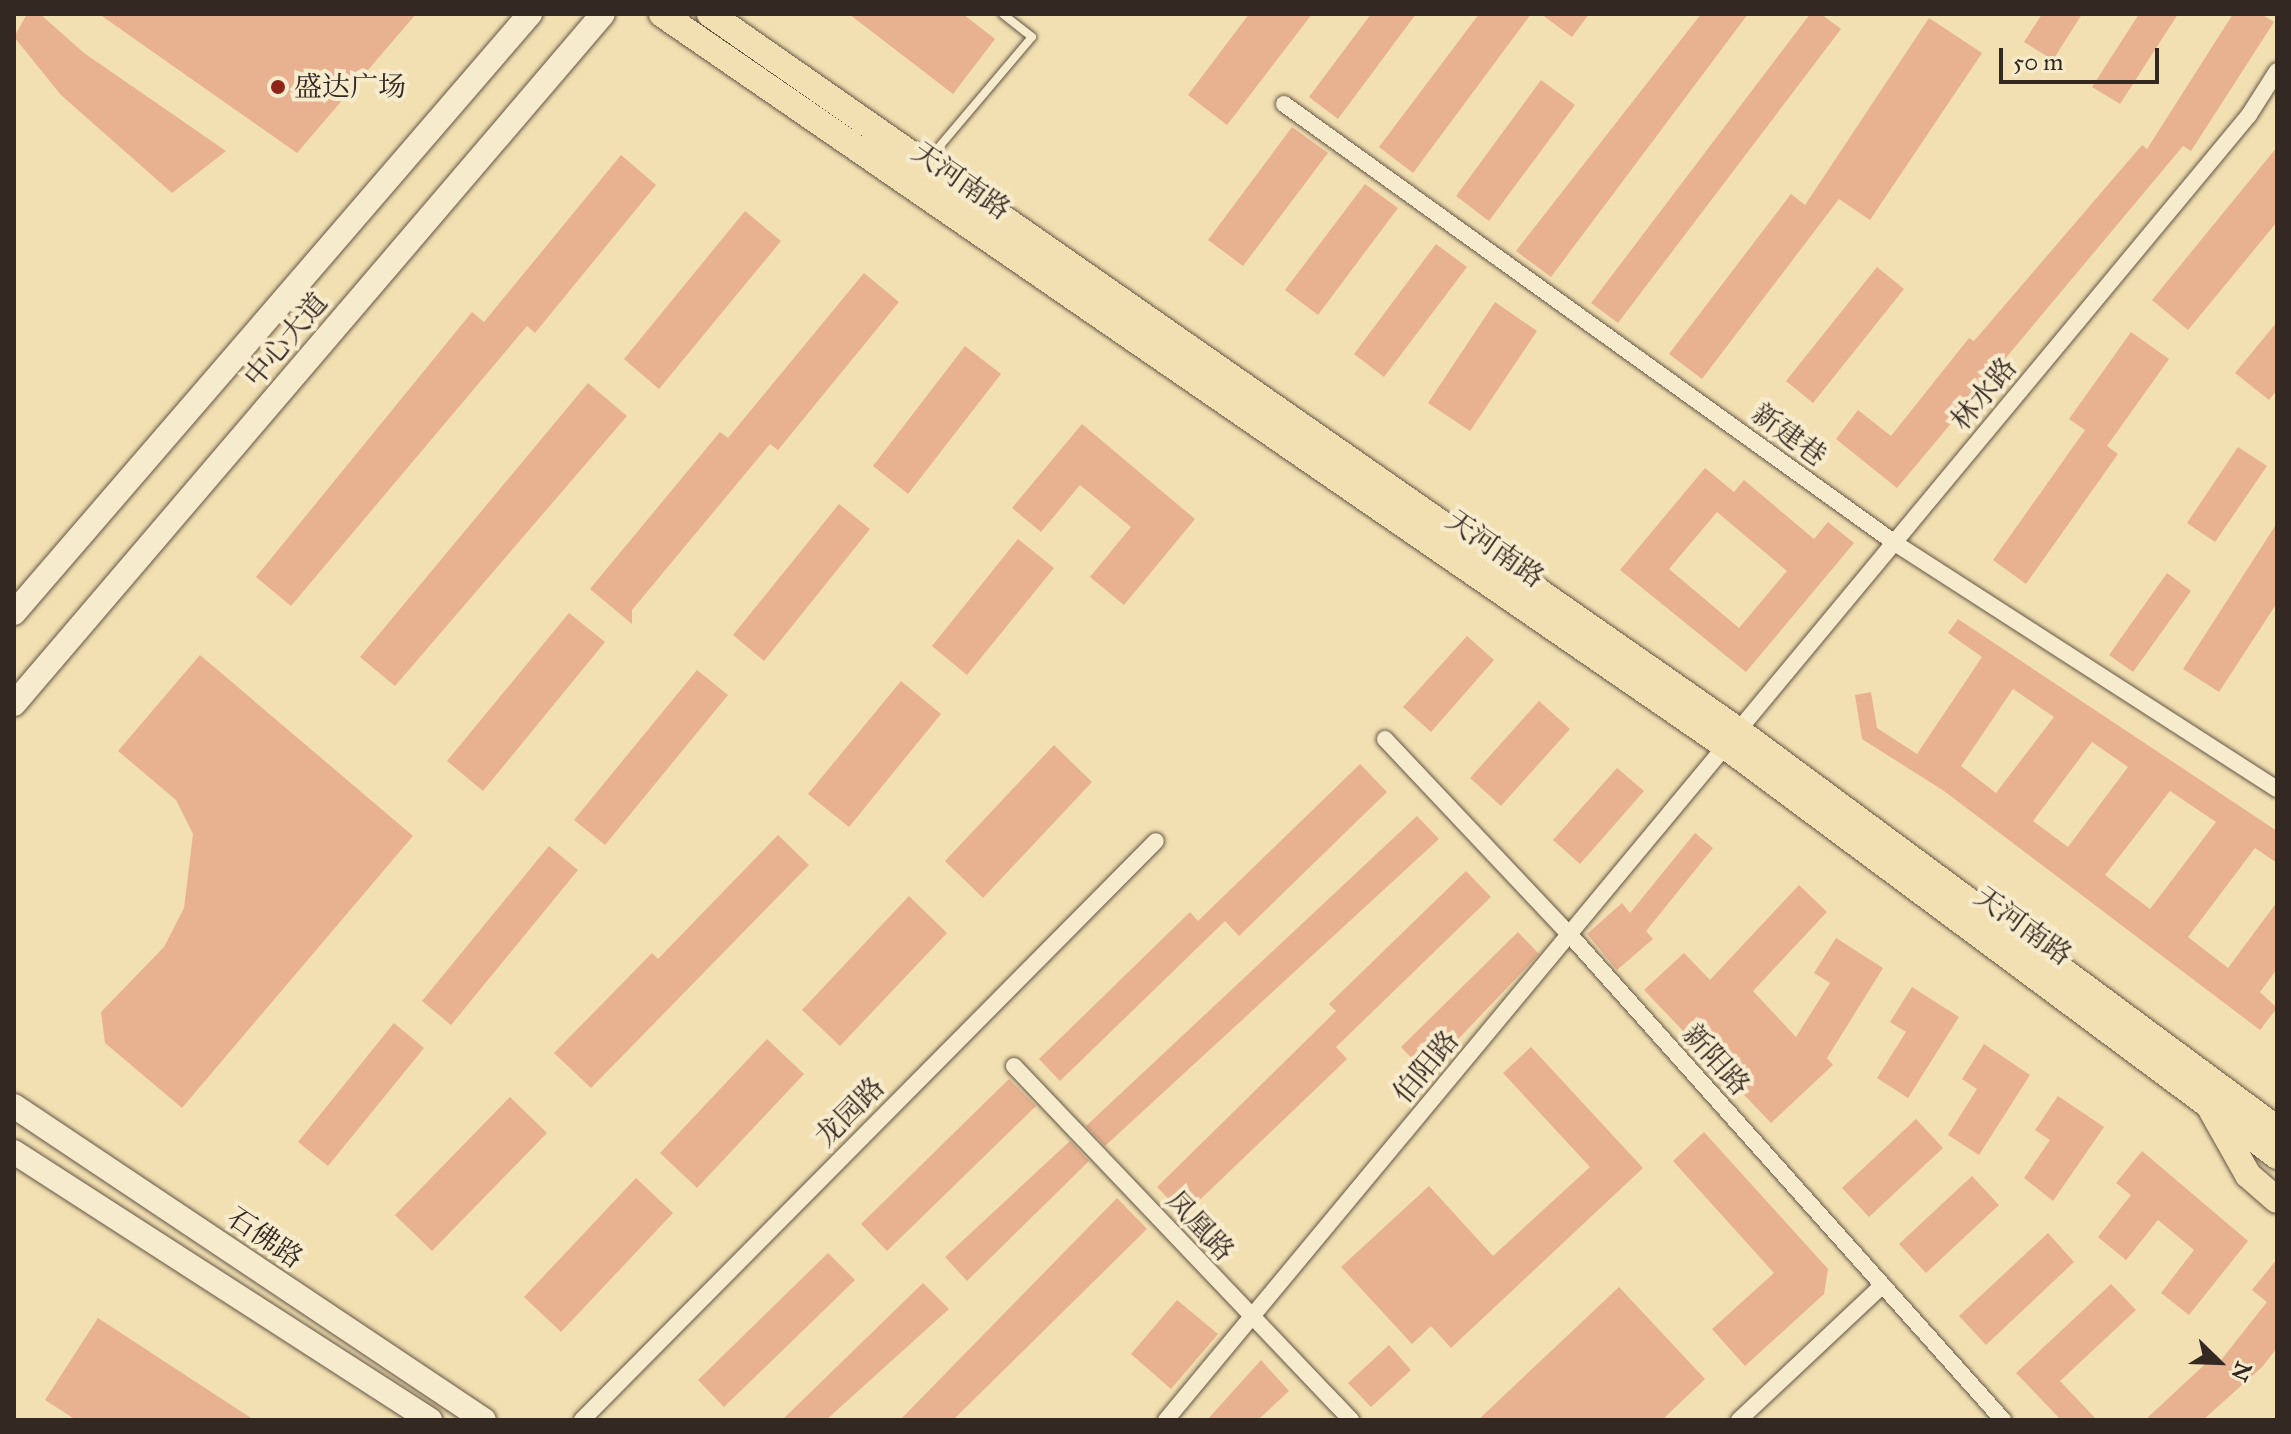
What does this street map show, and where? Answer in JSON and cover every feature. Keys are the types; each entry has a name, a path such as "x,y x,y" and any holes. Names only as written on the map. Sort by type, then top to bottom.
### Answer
{"main road":[{"name":"中心大道","path":"14,613 530,14"},
{"name":"中心大道","path":"14,704 603,14"},
{"name":"天河南路","path":"662,14 1730,737 2277,1156"},
{"name":"天河南路","path":"710,14 925,163 2277,1129"},
{"path":"2207,1101 2248,1175 2277,1200"},
{"name":"石佛路","path":"14,1106 484,1420"},
{"path":"14,1152 430,1420"}],"street":[{"name":"林水路","path":"1730,737 2249,115 2277,71"},
{"name":"新建巷","path":"1284,104 1895,543 2277,789"},
{"name":"伯阳路","path":"1166,1420 1570,935 1730,737"},
{"name":"新阳路","path":"1385,739 1570,935 2003,1420"},
{"name":"龙园路","path":"582,1420 1156,841"},
{"name":"凤凰路","path":"1014,1066 1351,1420"},
{"path":"1739,1420 1883,1285"}],"lane":[{"path":"925,163 1032,37 1003,14"}],"building":[{"path":"27,14 40,14 84,53 226,151 172,193 61,95 14,37"},
{"name":"盛达广场","path":"99,14 416,14 297,153"},
{"path":"849,14 963,14 995,39 953,94"},
{"path":"1249,14 1312,14 1227,125 1188,95"},
{"path":"1371,14 1416,14 1338,119 1309,97"},
{"path":"1479,14 1531,14 1413,173 1379,147"},
{"path":"1541,14 1589,14 1572,37"},
{"path":"1701,14 1748,14 1551,277 1516,251"},
{"path":"1810,14 1821,14 1841,29 1618,323 1591,303"},
{"path":"2042,14 2082,14 2053,60 2024,42"},
{"path":"2139,14 2178,14 2120,104 2092,87"},
{"path":"2233,14 2261,14 2274,22 2191,151 2183,146 1897,488 1836,439 1858,410 1891,436 1969,338 1974,341 2142,145 2147,149"},
{"path":"1929,18 1982,53 1870,220 1839,199 1702,379 1669,354 1791,194 1805,205"},
{"path":"1541,80 1575,105 1489,221 1456,196"},
{"path":"1292,127 1328,153 1243,266 1208,240"},
{"path":"2277,147 2277,222 2188,330 2152,300"},
{"path":"621,155 656,185 535,333 527,326 291,606 256,577 472,312 484,322"},
{"path":"1365,184 1398,208 1318,315 1285,290"},
{"path":"745,211 781,241 659,389 624,359"},
{"path":"1436,244 1467,267 1384,377 1354,354"},
{"path":"1877,267 1904,289 1813,403 1786,381"},
{"path":"864,273 899,302 778,450 770,444 632,610 632,624 590,589 720,432 728,438"},
{"path":"1495,302 1537,331 1470,431 1428,403"},
{"path":"2277,322 2277,390 2269,400 2235,373"},
{"path":"2131,332 2169,359 2107,446 2118,454 2026,584 1993,560 2085,430 2069,419"},
{"path":"965,346 1001,374 908,494 873,466"},
{"path":"588,383 627,416 395,686 360,657"},
{"path":"1082,424 1195,519 1124,605 1090,577 1131,527 1080,485 1041,532 1012,508"},
{"path":"2238,447 2267,466 2215,542 2187,523"},
{"path":"1705,468 1734,492 1744,480 1814,539 1828,522 1854,543 1746,672 1620,570","holes":["1717,512 1787,571 1739,628 1669,569"]},
{"path":"839,504 870,529 764,661 733,635"},
{"path":"2277,523 2277,603 2219,692 2183,669"},
{"path":"1018,539 1054,568 967,675 932,646"},
{"path":"2167,573 2191,591 2133,672 2109,655"},
{"path":"569,613 605,642 483,791 447,761"},
{"path":"1958,619 2277,831 2277,863 2255,848 2188,937 2228,968 2277,902 2277,969 2260,992 2277,1008 2260,1030 1944,791 1862,739 1855,695 1871,692 1877,728 1917,754 1982,657 1948,633","holes":["2013,689 2054,717 1996,793 1961,766","2092,742 2128,767 2068,847 2033,821","2170,791 2216,822 2150,909 2105,875"]},
{"path":"1467,636 1494,660 1431,732 1403,707"},
{"path":"200,655 413,836 182,1108 105,1043 101,1012 164,947 184,908 193,834 176,800 118,751"},
{"path":"697,670 728,695 605,845 574,820"},
{"path":"901,681 941,714 849,827 808,794"},
{"path":"1539,701 1570,729 1501,806 1470,778"},
{"path":"1054,745 1092,782 983,898 945,861"},
{"path":"1360,764 1387,792 1239,936 1225,921 1060,1081 1039,1059 1190,912 1198,921"},
{"path":"1617,768 1644,791 1580,864 1553,840"},
{"path":"1417,816 1439,839 1105,1146 1086,1126"},
{"path":"1695,833 1713,848 1646,931 1653,939 1617,970 1587,934 1622,903 1630,913"},
{"path":"778,835 809,865 591,1088 554,1053 652,953 658,959"},
{"path":"549,846 578,870 451,1025 422,1001"},
{"path":"1466,871 1491,897 1336,1047 1347,1059 1184,1215 1157,1187 1336,1011 1329,1004"},
{"path":"1799,885 1827,912 1753,991 1796,1037 1830,983 1814,973 1836,938 1883,968 1827,1058 1833,1065 1771,1123 1644,990 1684,953 1710,980"},
{"path":"909,896 947,933 840,1046 802,1010"},
{"path":"1518,932 1539,954 1426,1073 1401,1047"},
{"path":"1912,987 1959,1017 1908,1098 1877,1078 1906,1032 1890,1022"},
{"path":"394,1023 424,1048 328,1166 298,1142"},
{"path":"767,1039 804,1074 697,1188 660,1153"},
{"path":"1984,1044 2030,1075 1979,1155 1948,1135 1977,1089 1962,1079"},
{"path":"1531,1047 1643,1168 1451,1348 1431,1326 1412,1344 1341,1267 1429,1186 1493,1256 1590,1167 1503,1073"},
{"path":"1009,1079 1036,1106 887,1251 861,1224"},
{"path":"2058,1096 2104,1127 2053,1201 2024,1178 2050,1140 2035,1130"},
{"path":"510,1097 547,1133 432,1251 395,1215"},
{"path":"1916,1119 1943,1148 1869,1217 1842,1188"},
{"path":"1704,1132 1828,1269 1824,1294 1745,1366 1712,1329 1774,1273 1673,1161"},
{"path":"1070,1141 1089,1161 967,1281 945,1257"},
{"path":"2142,1151 2248,1241 2189,1315 2161,1293 2194,1250 2158,1220 2126,1260 2098,1237 2131,1195 2116,1183"},
{"path":"1972,1176 1999,1205 1926,1273 1899,1244"},
{"path":"636,1178 673,1213 561,1332 524,1297"},
{"path":"1117,1198 1147,1229 953,1420 900,1420"},
{"path":"2048,1233 2074,1262 1986,1345 1959,1316"},
{"path":"828,1253 855,1280 724,1407 698,1380"},
{"path":"2277,1259 2277,1348 2262,1367 2203,1420 2145,1420 2216,1354 2221,1360 2267,1302 2252,1290"},
{"path":"923,1283 949,1309 826,1420 782,1420"},
{"path":"2111,1284 2136,1310 2060,1381 2097,1420 2061,1420 2016,1373"},
{"path":"1619,1287 1705,1379 1662,1420 1478,1420"},
{"path":"1177,1300 1218,1334 1171,1389 1131,1354"},
{"path":"98,1318 254,1420 76,1420 45,1400"},
{"path":"1389,1345 1411,1370 1371,1407 1348,1383"},
{"path":"1261,1360 1289,1391 1258,1420 1207,1420"}],"place":[{"name":"盛达广场","path":"278,87"}]}
